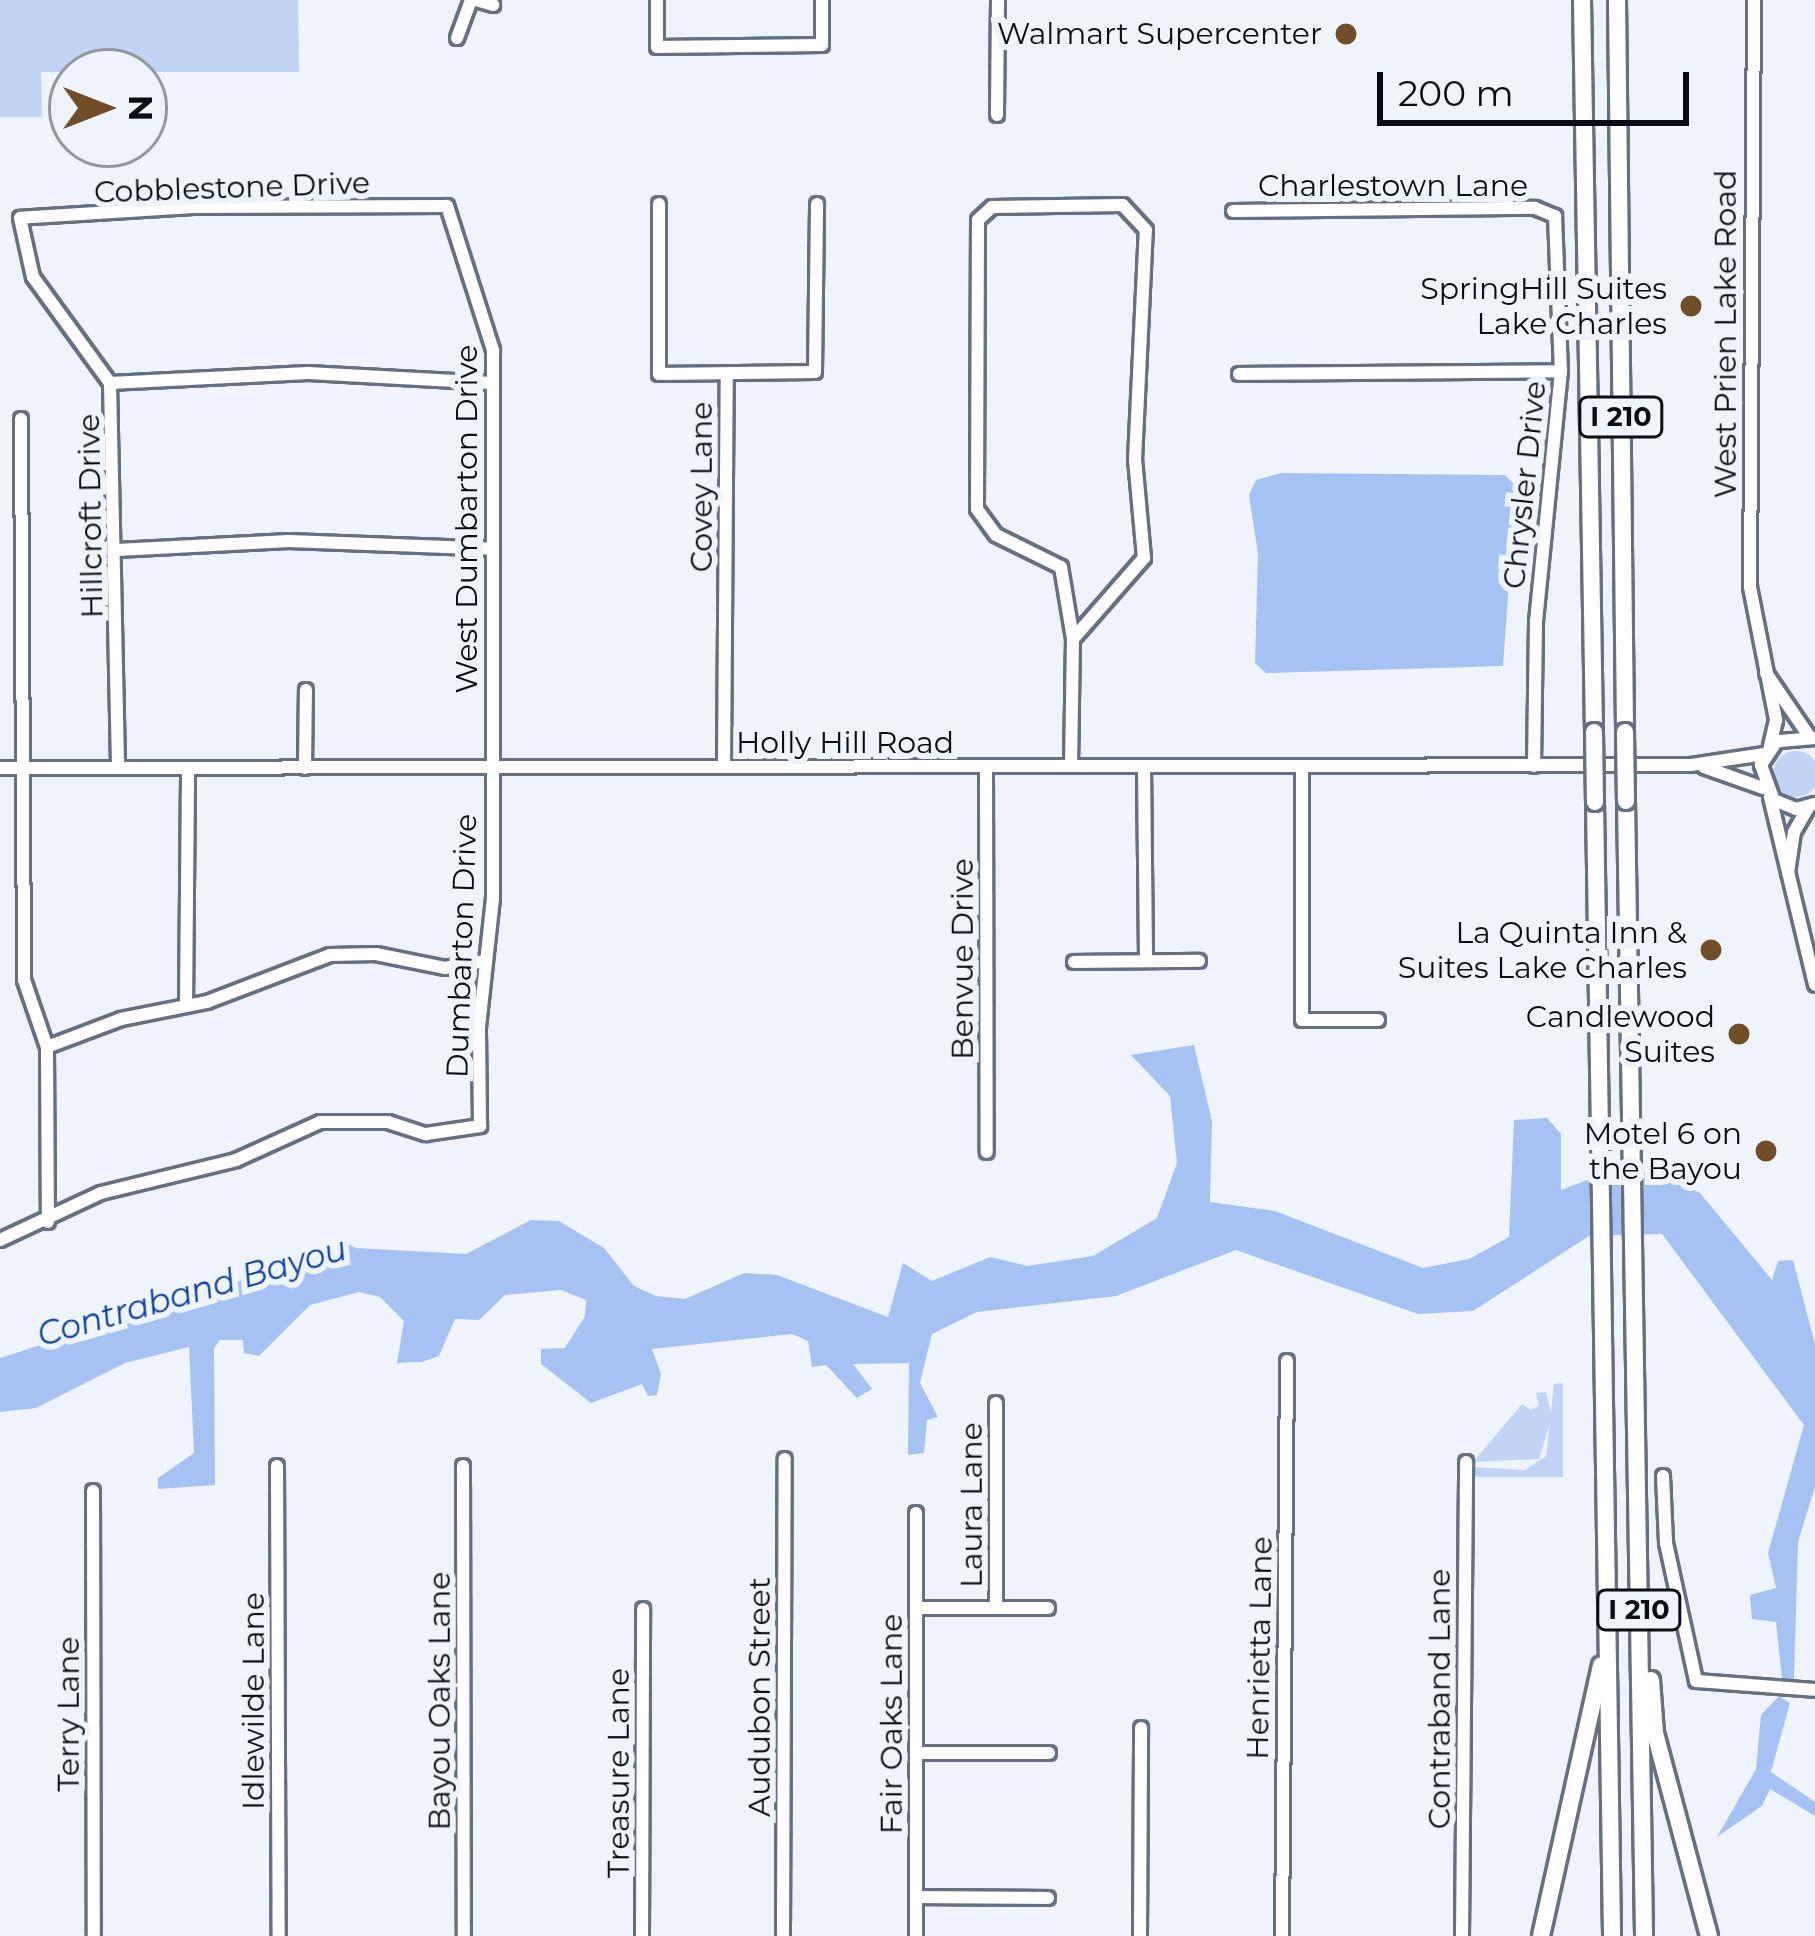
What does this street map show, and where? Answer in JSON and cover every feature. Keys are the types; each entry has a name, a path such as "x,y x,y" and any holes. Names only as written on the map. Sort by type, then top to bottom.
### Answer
{"highway":[{"name":"I 210","path":"1582,0 1612,1936"},
{"name":"I 210","path":"1620,0 1625,732 1644,1936"},
{"path":"1639,1566 1655,1733 1709,1936"},
{"path":"1541,1936 1592,1731 1608,1605"}],"street":[{"path":"457,38 474,0 493,5"},
{"path":"658,0 657,47 822,45 822,0"},
{"path":"997,115 998,0"},
{"name":"West Prien Lake Road","path":"1754,0 1750,587 1762,668 1776,720 1767,751 1768,794 1815,985"},
{"name":"Covey Lane","path":"659,204 659,374 727,374 724,767"},
{"path":"727,374 815,372 818,204"},
{"path":"1071,766 1073,639 1061,567 988,528 975,494 978,220 992,207 1061,210 1123,205 1146,230 1135,460 1144,558 1073,639"},
{"name":"Cobblestone Drive","path":"20,218 194,207 447,206"},
{"name":"West Dumbarton Drive","path":"447,206 488,320 492,767"},
{"name":"Charlestown Lane","path":"1233,211 1551,212"},
{"name":"Chrysler Drive","path":"1534,766 1536,622 1561,370 1560,230 1551,212"},
{"name":"Hillcroft Drive","path":"20,218 33,277 110,383 118,768"},
{"path":"1239,374 1561,370"},
{"path":"110,383 308,374 492,383"},
{"path":"0,1240 48,1222 47,1047 24,980 21,419"},
{"path":"117,550 289,541 493,549"},
{"name":"West Prien Lake Road","path":"1762,668 1812,737"},
{"path":"305,767 306,690"},
{"name":"West Prien Lake Road","path":"1767,751 1788,735 1812,737"},
{"name":"Holly Hill Road","path":"0,768 1691,765 1767,751"},
{"name":"Holly Hill Road","path":"1691,765 1742,775 1768,794"},
{"name":"Benvue Drive","path":"986,766 987,1152"},
{"path":"1144,766 1146,962"},
{"path":"1302,766 1302,1020 1378,1020"},
{"name":"Dumbarton Drive","path":"48,1222 101,1193 236,1160 320,1122 388,1122 426,1134 480,1126 483,961 493,898 492,767"},
{"path":"186,1006 188,768"},
{"name":"West Prien Lake Road","path":"1768,794 1812,806 1794,832 1787,880"},
{"path":"47,1047 186,1006 330,955 376,954 445,968 483,961"},
{"path":"1074,962 1199,961"},
{"name":"Henrietta Lane","path":"1282,1936 1287,1360"},
{"name":"Laura Lane","path":"996,1403 996,1608"},
{"name":"Audubon Street","path":"783,1936 784,1459"},
{"name":"Contraband Lane","path":"1462,1936 1466,1462"},
{"name":"Idlewilde Lane","path":"277,1466 279,1936"},
{"name":"Bayou Oaks Lane","path":"464,1466 464,1936"},
{"path":"1663,1476 1666,1543 1696,1682 1707,1688 1815,1690"},
{"name":"Terry Lane","path":"92,1491 94,1936"},
{"name":"Fair Oaks Lane","path":"916,1513 916,1936"},
{"path":"916,1608 1048,1608"},
{"name":"Treasure Lane","path":"642,1936 643,1610"},
{"path":"1140,1936 1141,1728"},
{"path":"916,1753 1049,1753"},
{"path":"916,1897 1048,1898"}],"shaded area":[{"path":"0,0 298,0 299,72 168,72 168,48 48,48 48,72 41,72 42,117 0,117"},
{"path":"1281,473 1505,475 1516,486 1503,666 1266,673 1255,663 1258,554 1249,495 1256,480"},
{"path":"1796,751 1812,758 1819,774 1812,790 1796,797 1780,790 1773,774 1780,758"},
{"path":"1194,1045 1212,1121 1210,1202 1275,1211 1423,1268 1469,1259 1509,1237 1514,1120 1547,1118 1561,1134 1561,1190 1613,1170 1654,1167 1700,1193 1772,1280 1778,1261 1793,1260 1815,1344 1815,1487 1798,1542 1794,1679 1782,1679 1776,1622 1752,1619 1750,1595 1776,1588 1768,1553 1804,1425 1662,1234 1589,1236 1473,1311 1418,1314 1236,1250 1116,1296 977,1312 932,1334 920,1383 938,1417 927,1420 924,1453 908,1455 909,1363 853,1364 872,1389 857,1398 826,1365 812,1367 808,1341 792,1334 652,1349 661,1374 657,1395 648,1396 642,1384 591,1403 541,1364 541,1349 565,1348 585,1316 586,1300 561,1290 505,1295 479,1320 455,1319 439,1356 422,1362 397,1363 404,1321 380,1297 359,1292 310,1305 259,1356 244,1353 243,1340 220,1340 214,1348 215,1485 158,1489 158,1478 194,1453 189,1347 125,1363 36,1408 0,1412 0,1358 268,1272 338,1239 356,1248 466,1254 531,1220 559,1221 604,1248 634,1286 656,1296 685,1299 744,1273 777,1275 888,1317 903,1263 932,1281 990,1257 1027,1266 1093,1256 1157,1218 1177,1163 1170,1096 1131,1055"},
{"path":"1563,1383 1563,1477 1473,1477 1473,1467 1525,1470 1546,1456 1554,1384"},
{"path":"1546,1392 1552,1417 1539,1459 1473,1462 1522,1404 1531,1410 1539,1405 1536,1393"},
{"path":"1779,1696 1790,1703 1771,1772 1815,1802 1815,1816 1770,1789 1762,1806 1717,1837 1756,1769 1761,1715"}],"place":[{"name":"Walmart Supercenter","path":"1346,34"},
{"name":"SpringHill Suites Lake Charles","path":"1691,306"},
{"name":"La Quinta Inn & Suites Lake Charles","path":"1711,950"},
{"name":"Candlewood Suites","path":"1739,1034"},
{"name":"Motel 6 on the Bayou","path":"1766,1151"}],"water label":[{"name":"Contraband Bayou","path":"192,1292"}]}
